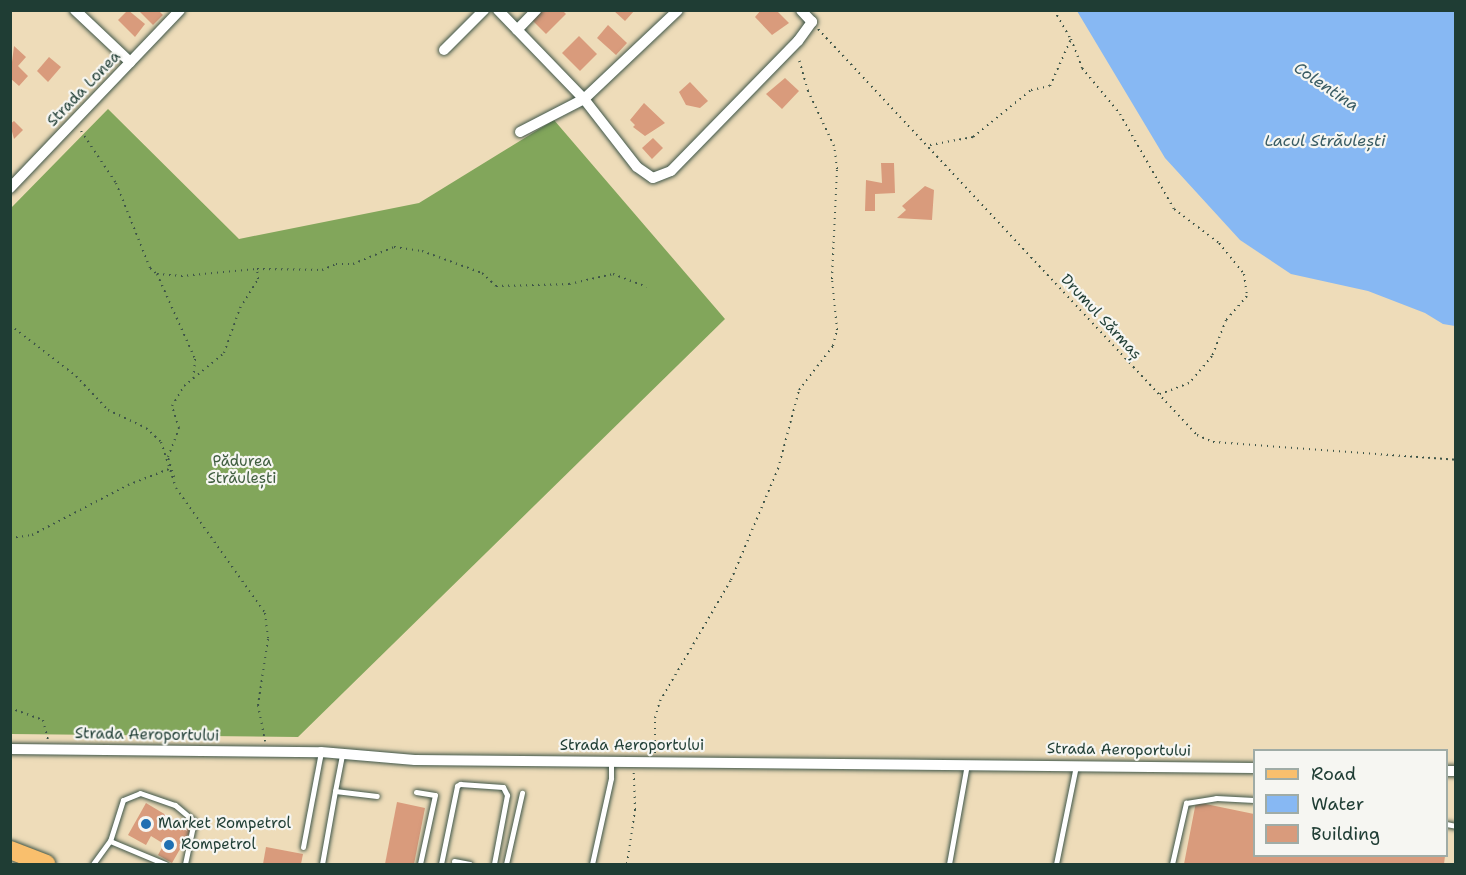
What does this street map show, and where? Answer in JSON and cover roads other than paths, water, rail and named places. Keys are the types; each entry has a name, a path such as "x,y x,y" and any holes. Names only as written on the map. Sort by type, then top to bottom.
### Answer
{"main road":[{"path":"10,850 46,864"}],"street":[{"path":"75,10 130,62"},
{"name":"Strada Lonea","path":"10,188 180,10"},
{"path":"444,50 484,10"},
{"path":"498,10 584,99 637,167 653,178 671,171 798,41 812,22 801,10"},
{"path":"517,30 536,10"},
{"path":"520,132 584,99 678,10"},
{"name":"Strada Aeroportului","path":"10,748 321,752 415,760 967,762 1253,768"}],"lane":[{"path":"303,847 321,752"},
{"path":"322,864 342,755"},
{"path":"592,864 611,778 611,761"},
{"path":"949,864 967,762"},
{"path":"1056,864 1077,764"},
{"path":"441,864 460,784 503,787 507,795 494,864"},
{"path":"335,791 377,796"},
{"path":"416,792 435,795 420,864"},
{"path":"93,864 110,841 123,800 140,793 175,805 194,820 185,864"},
{"path":"506,864 522,793"},
{"path":"1172,864 1186,803 1215,798 1253,800"},
{"path":"110,841 165,864"},
{"path":"454,861 470,864"}],"water":[{"name":"Lacul Străulești","path":"1077,11 1455,11 1455,326 1443,324 1425,313 1368,291 1291,274 1240,240 1165,158"}],"place":[{"name":"Market Rompetrol","path":"146,824"},
{"name":"Rompetrol","path":"169,845"}],"water label":[{"name":"Colentina","path":"1326,87"}],"park label":[{"name":"Pădurea Străulești","path":"242,470"}]}
